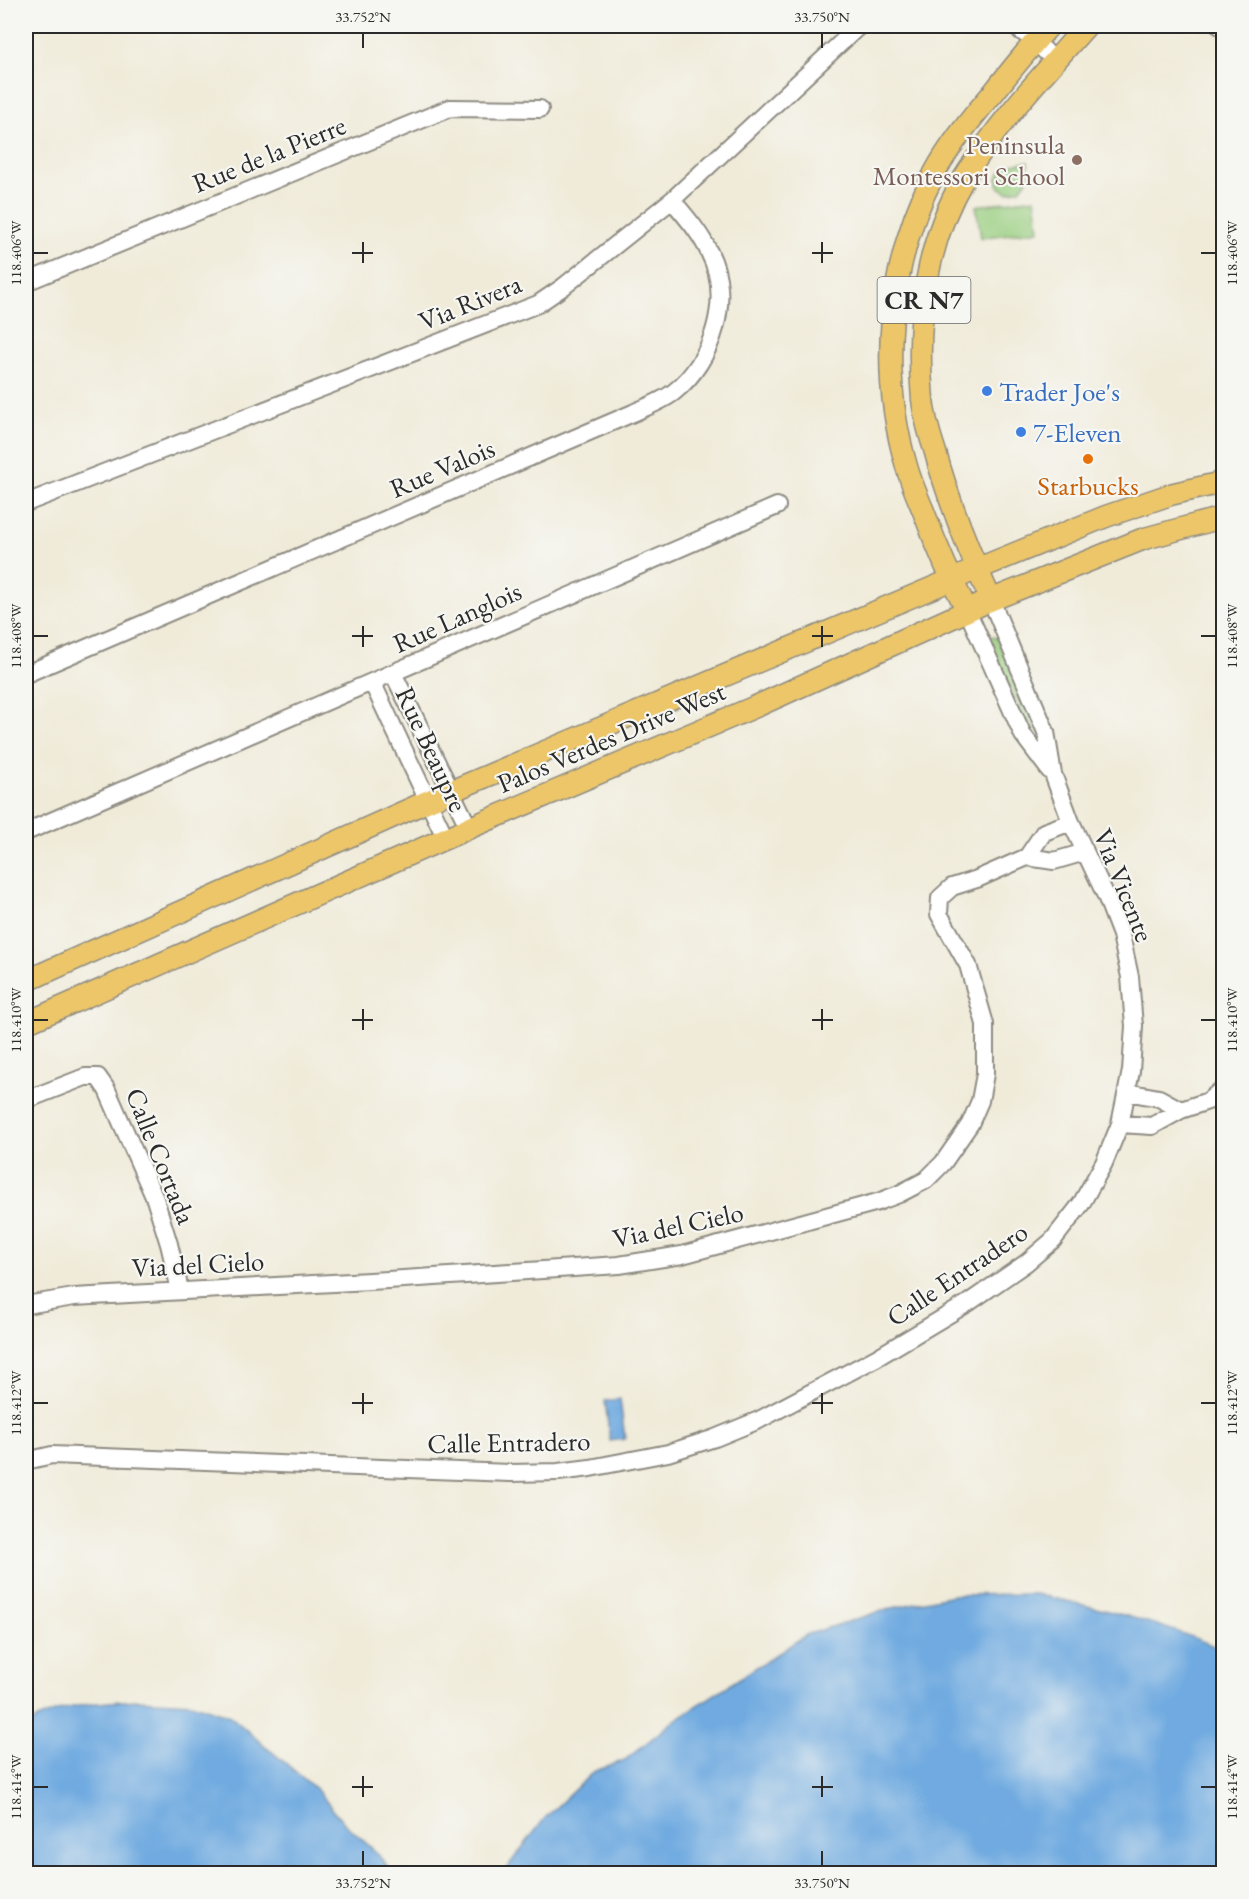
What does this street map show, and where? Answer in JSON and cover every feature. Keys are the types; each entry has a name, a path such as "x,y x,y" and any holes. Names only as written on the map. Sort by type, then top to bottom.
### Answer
{"main road":[{"name":"CR N7","path":"991,600 941,474 929,430 922,395 921,322 931,264 940,232 963,180 999,126 1086,26"},
{"name":"CR N7","path":"966,610 951,580 907,468 897,424 891,374 891,324 899,270 912,224 934,174 965,126 1042,33"},
{"path":"931,264 923,255 921,241 946,177 945,156"},
{"name":"Palos Verdes Drive West","path":"26,981 428,801 977,569 1107,516 1172,494 1224,482"},
{"name":"Palos Verdes Drive West","path":"26,1023 469,828 757,706 966,610 1143,539 1224,517"}],"street":[{"name":"Via Rivera","path":"26,503 538,304 563,287 672,200 860,26"},
{"path":"1014,26 1042,33 1055,61"},
{"name":"Rue de la Pierre","path":"26,282 450,108 540,109"},
{"name":"Rue Valois","path":"26,674 633,413 673,393 699,368 711,343 720,301 711,254 696,229 672,200"},
{"name":"Rue Langlois","path":"26,832 777,506"},
{"name":"Via Vicente","path":"991,600 1046,732 1053,774 1071,822 1106,896 1121,935 1130,977 1134,1026 1131,1071 1120,1124"},
{"name":"Via Vicente","path":"966,610 1023,735 1053,774"},
{"name":"Rue Beaupre","path":"393,673 469,828"},
{"name":"Rue Beaupre","path":"372,682 446,838"},
{"path":"1071,822 1044,832 1027,857 1054,861 1085,852"},
{"name":"Via del Cielo","path":"26,1305 74,1297 619,1265 682,1255 878,1202 899,1194 926,1180 943,1163 970,1124 980,1101 985,1074 985,1024 968,965 939,914 940,898 952,887 977,879 1027,857"},
{"name":"Calle Cortada","path":"26,1100 84,1077 98,1077 107,1090 155,1199 180,1290"},
{"path":"1120,1124 1152,1126 1181,1110 1208,1101 1224,1088"},
{"path":"1127,1092 1159,1098 1181,1110"},
{"name":"Calle Entradero","path":"26,1461 52,1455 510,1473 558,1472 590,1468 668,1453 715,1438 759,1420 968,1303 1026,1263 1053,1239 1081,1204 1104,1163 1120,1124"}],"green space":[{"path":"1028,162 1029,177 1020,189 1007,192 999,187 997,178 1006,167"},
{"path":"1035,198 1039,230 981,238 976,206"},
{"path":"991,636 997,638 1031,715 1042,750 1040,753 987,639"}],"water":[{"path":"620,1399 625,1439 610,1441 605,1401"},
{"path":"1035,1594 1154,1624 1223,1650 1223,1873 503,1873 545,1818 593,1772 625,1760 675,1720 806,1635 888,1609 953,1595"},
{"path":"138,1700 191,1703 230,1716 317,1790 344,1823 377,1853 392,1873 26,1873 26,1727 53,1712 65,1709 89,1704"}],"place":[{"name":"Peninsula Montessori School","path":"1077,160"},
{"name":"Trader Joe's","path":"987,391"},
{"name":"7-Eleven","path":"1021,432"},
{"name":"Starbucks","path":"1088,459"}]}
